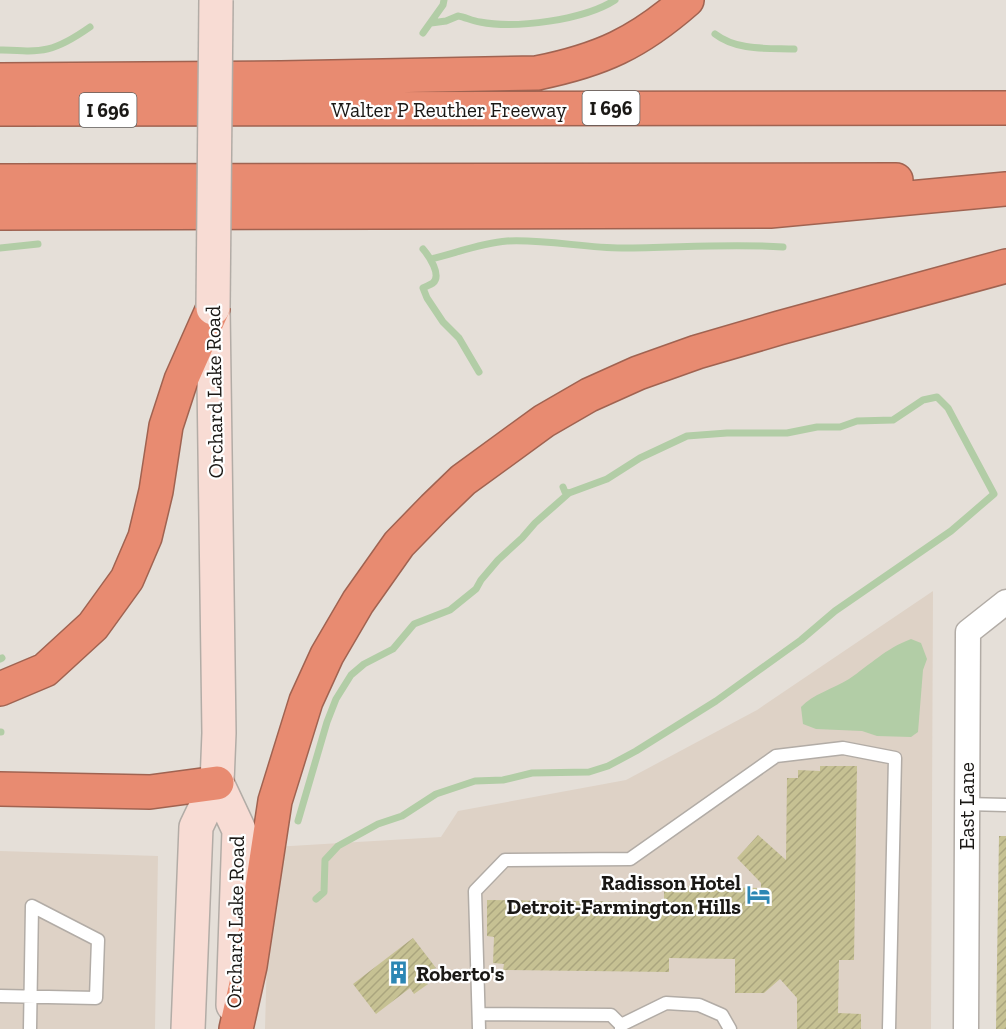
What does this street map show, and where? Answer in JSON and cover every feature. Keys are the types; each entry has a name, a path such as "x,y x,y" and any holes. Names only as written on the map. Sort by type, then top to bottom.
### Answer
{"highway":[{"path":"0,80 537,73 576,65 609,53 641,36 667,18 687,0"},
{"name":"Walter P Reuther Freeway","path":"0,109 1006,108"},
{"path":"0,181 1006,179"},
{"path":"0,213 770,211 1006,189"},
{"path":"234,1029 250,966 275,801 306,701 327,655 358,603 399,544 434,508 463,480 544,421 589,395 638,373 697,352 779,328 1006,266"},
{"path":"0,689 45,670 93,626 127,579 148,526 166,426 181,381 213,308"},
{"path":"0,789 150,792 217,783"}],"main road":[{"name":"Orchard Lake Road","path":"188,1029 196,827 217,783 219,699 213,308 216,0"},
{"name":"Orchard Lake Road","path":"217,783 239,830 234,1029"}],"street":[{"name":"East Lane","path":"966,1029 968,632 1006,602"}],"lane":[{"path":"479,1029 476,891 505,860 630,859 776,756 843,748 895,758 889,1029"},
{"path":"966,804 1006,805"},
{"path":"0,996 31,997 96,998 98,940 32,906 31,929 31,997 30,1029"},
{"path":"479,1014 611,1015 621,1027 666,1003 699,1005 722,1015 730,1029"}],"shaded area":[{"path":"933,591 931,1029 265,1029 268,922 274,847 441,837 458,811 626,780 757,710"},
{"path":"911,639 921,643 927,659 923,670 918,732 911,737 877,736 862,731 816,729 803,724 801,707 806,702 849,679 886,652"},
{"path":"0,851 158,856 155,1029 0,1029"}],"building":[{"name":"Radisson Hotel Detroit-Farmington Hills","path":"820,766 857,766 854,960 839,960 838,1013 861,1014 861,1029 797,1029 797,998 780,979 764,993 735,993 735,959 669,958 669,972 503,970 504,964 493,963 494,937 487,936 487,900 664,902 664,886 761,888 761,883 737,858 758,835 786,860 787,778 798,778 798,770 820,771"},
{"path":"999,836 1006,836 1006,1029 996,1029"},
{"name":"Roberto's","path":"413,938 436,968 423,978 428,984 414,994 410,988 376,1014 353,984"}],"waterway":[{"path":"423,33 443,5 444,0"},
{"path":"431,23 446,21 458,16 495,24 549,21 586,13 615,0"},
{"path":"0,50 47,49 66,42 90,27"},
{"path":"715,34 743,46 794,49"},
{"path":"431,259 478,246 507,241 622,248 783,247"},
{"path":"0,248 38,244"},
{"path":"423,249 434,266 436,275 433,283 423,288 427,298 443,322 459,338 479,372"},
{"path":"298,821 327,722 336,699 351,675 364,664 393,649 414,624 450,610 476,589 498,560 569,493 607,479 640,458 687,436 787,433 817,427 840,427 857,421 893,420 923,400 937,397 948,408 994,494 951,531 835,611 801,640 716,701 608,766 589,772 532,773 503,780 475,781 436,794 402,816 378,824 338,846 325,860 324,892 316,899"},
{"path":"563,487 565,492 569,493"}],"place":[{"name":"Radisson Hotel Detroit-Farmington Hills","path":"759,894"},
{"name":"Roberto's","path":"398,973"}]}
